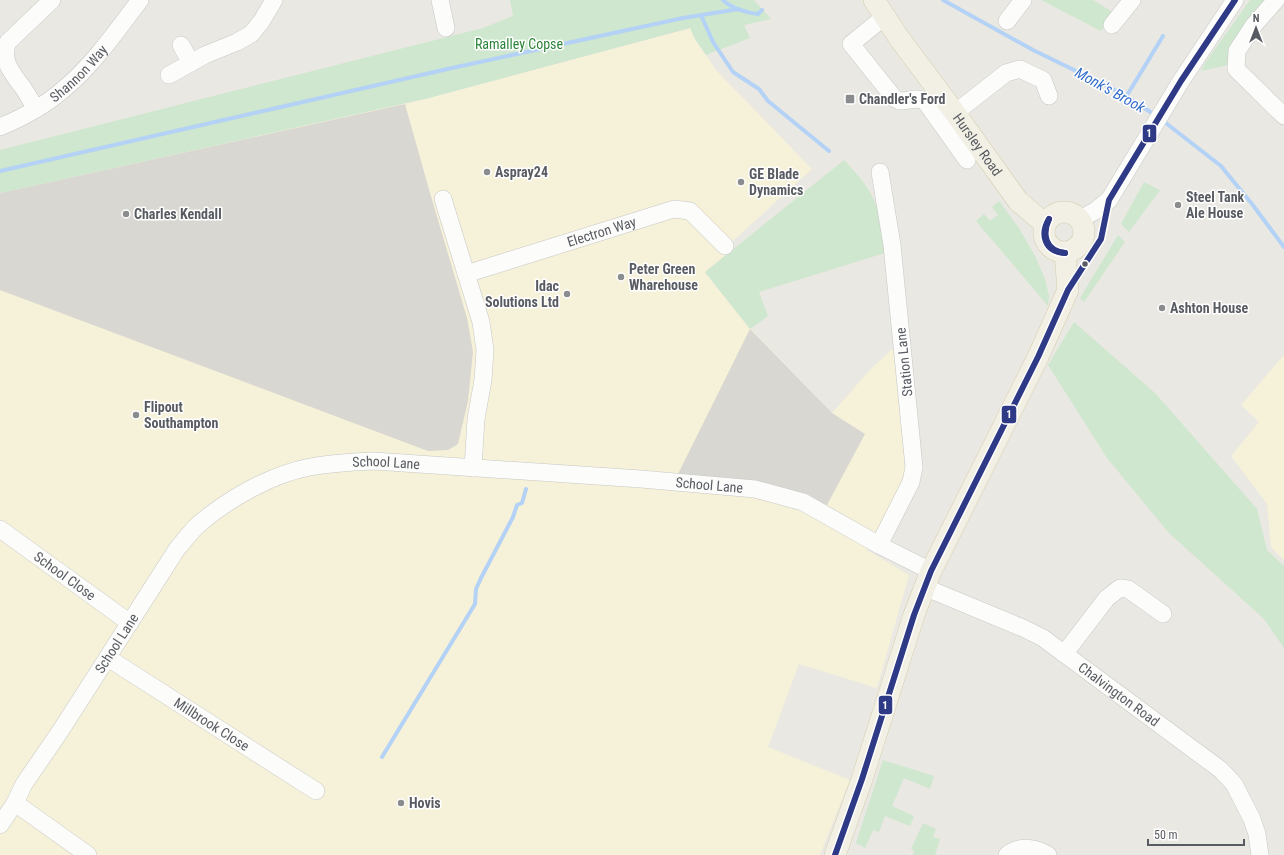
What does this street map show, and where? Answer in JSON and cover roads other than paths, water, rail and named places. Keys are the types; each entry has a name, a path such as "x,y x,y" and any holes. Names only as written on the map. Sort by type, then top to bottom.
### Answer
{"main road":[{"name":"Hursley Road","path":"879,8 1018,201 1045,224"},
{"path":"1068,212 1080,219 1085,231 1084,238 1077,248 1065,253 1058,252 1052,249 1044,238 1045,224 1049,218 1055,214 1068,212"},
{"path":"840,854 914,615 928,579 1046,341 1068,290 1065,253"}],"street":[{"path":"36,109 7,67 3,57 3,51 4,46 52,0"},
{"name":"Shannon Way","path":"0,127 36,109 67,87 114,34 140,0"},
{"path":"169,75 190,63 237,42 251,34 261,22 274,0"},
{"path":"440,0 446,28"},
{"path":"1007,21 1023,0"},
{"path":"1112,25 1132,0"},
{"path":"1080,219 1109,200 1181,81 1236,0"},
{"path":"1276,0 1254,25 1237,51 1236,69 1284,116"},
{"path":"879,8 851,44 895,99 902,101 917,98 925,101 967,160"},
{"path":"181,45 190,63"},
{"path":"955,113 1006,73 1020,69 1043,80 1049,96"},
{"name":"Station Lane","path":"879,545 911,482 914,468 892,245 880,172"},
{"path":"443,199 481,322 485,350 483,380 476,419 474,468"},
{"name":"Electron Way","path":"466,274 674,209 690,211 725,246"},
{"name":"School Lane","path":"0,825 15,803 24,784 108,658 177,549 198,524 238,495 272,478 308,467 338,463 374,462 640,479 755,489 803,502 879,545 928,579"},
{"name":"School Close","path":"0,529 130,623"},
{"name":"Chalvington Road","path":"928,579 1043,638 1221,770 1234,784 1252,819 1257,834 1260,855"},
{"path":"1064,654 1107,598 1120,588 1128,589 1163,614"},
{"name":"Millbrook Close","path":"108,658 316,791"},
{"path":"15,803 88,855"},
{"path":"1007,855 1014,850 1028,848 1041,851 1048,855"}],"waterway":[{"name":"Monk's Brook","path":"723,0 735,8 749,13 758,14 762,10"},
{"name":"Monk's Brook","path":"943,0 1033,50 1111,88 1155,115"},
{"path":"0,171 452,68 683,18 739,9"},
{"path":"701,15 713,42 733,72 759,89 768,101 829,151"},
{"path":"1126,97 1163,36"},
{"name":"Monk's Brook","path":"1162,120 1221,166 1284,247"},
{"path":"382,757 475,604 476,589 513,517 517,505 522,503 526,489"}],"place":[{"name":"Chandler's Ford","path":"850,99"},
{"name":"Aspray24","path":"487,172"},
{"name":"GE Blade Dynamics","path":"741,182"},
{"name":"Steel Tank Ale House","path":"1178,205"},
{"name":"Charles Kendall","path":"126,214"},
{"name":"Peter Green Wharehouse","path":"621,277"},
{"name":"Idac Solutions Ltd","path":"567,294"},
{"name":"Ashton House","path":"1162,308"},
{"name":"Flipout Southampton","path":"136,415"},
{"name":"Hovis","path":"401,803"}],"park label":[{"name":"Ramalley Copse","path":"519,44"}]}
